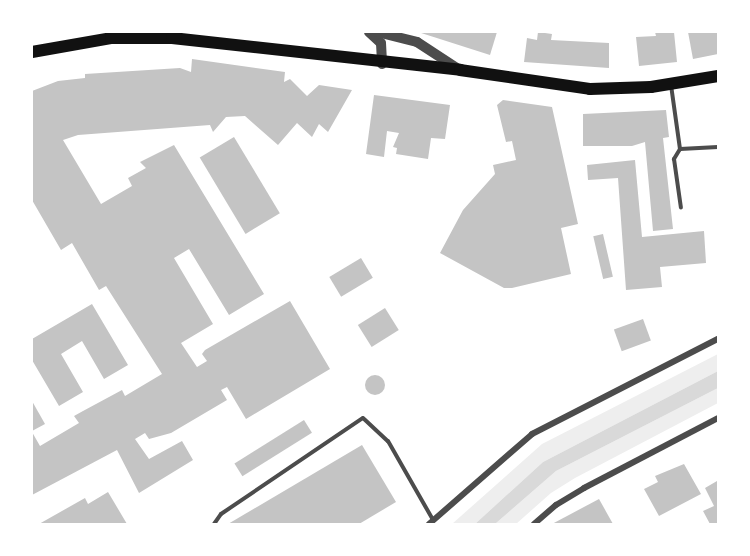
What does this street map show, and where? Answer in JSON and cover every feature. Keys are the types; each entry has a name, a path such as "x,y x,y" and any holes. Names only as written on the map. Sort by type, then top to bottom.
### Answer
{"main road":[{"path":"32,52 111,38 172,38 382,64 460,70 590,89 671,84 718,76"}],"street":[{"path":"369,32 381,43 382,64"},
{"path":"377,32 417,42 460,70"},
{"path":"431,522 532,434 718,339"},
{"path":"534,525 556,505 584,488 718,418"}],"lane":[{"path":"671,84 680,149 674,159 681,208"},
{"path":"680,149 718,147"},
{"path":"213,525 221,514 363,418 388,441 431,522"}],"shaded area":[{"path":"718,354 718,371 543,462 475,524 452,524 542,444"},
{"path":"718,371 718,388 556,471 495,524 475,524 543,462"},
{"path":"718,388 718,403 575,478 551,493 516,524 495,524 556,471"}],"building":[{"path":"418,32 497,32 490,55"},
{"path":"538,32 552,34 551,40 609,43 609,68 524,62 527,38 537,40"},
{"path":"655,32 674,32 677,62 639,66 636,37 656,36"},
{"path":"688,32 718,32 718,54 693,59"},
{"path":"192,59 285,72 284,82 290,79 307,96 319,85 352,90 328,132 319,124 312,137 297,123 278,145 245,116 226,117 213,132 210,125 78,135 63,140 101,204 132,186 128,178 146,168 140,162 174,145 264,294 229,315 189,249 174,258 213,324 181,343 197,367 207,361 202,354 205,350 290,301 330,369 246,419 227,387 221,390 227,400 171,433 149,439 145,433 135,439 149,459 182,441 193,460 139,493 117,450 32,495 32,432 40,446 79,423 74,416 122,390 125,396 162,374 106,286 99,290 72,243 61,250 32,200 32,91 58,81 85,78 85,74 180,68 191,72"},
{"path":"374,95 450,105 445,139 431,138 428,159 396,154 397,148 393,147 399,133 387,131 384,157 366,154"},
{"path":"503,100 552,107 578,224 561,228 571,274 512,288 504,288 440,253 463,210 495,174 493,165 516,160 512,141 506,142 497,105"},
{"path":"666,110 669,137 663,138 673,229 653,231 645,142 632,146 583,146 583,114"},
{"path":"234,137 280,213 246,234 200,158"},
{"path":"635,160 642,237 704,231 706,263 660,267 662,287 626,290 618,178 588,180 587,165"},
{"path":"603,234 613,277 603,279 593,236"},
{"path":"361,258 373,278 341,297 329,277"},
{"path":"92,304 128,365 104,379 82,341 61,354 83,392 59,406 32,360 32,339"},
{"path":"385,308 399,330 372,347 358,325"},
{"path":"643,319 651,341 622,351 614,330"},
{"path":"371,375 379,375 385,381 385,389 379,395 371,395 365,389 365,381"},
{"path":"32,401 45,424 32,431"},
{"path":"304,420 312,433 242,476 234,463"},
{"path":"362,445 396,502 359,524 228,524"},
{"path":"684,464 701,494 659,516 644,489 658,482 655,476"},
{"path":"717,481 718,524 710,524 703,511 714,506 705,488"},
{"path":"108,492 127,524 39,524 85,498 88,504"},
{"path":"599,499 613,524 552,524"}]}
